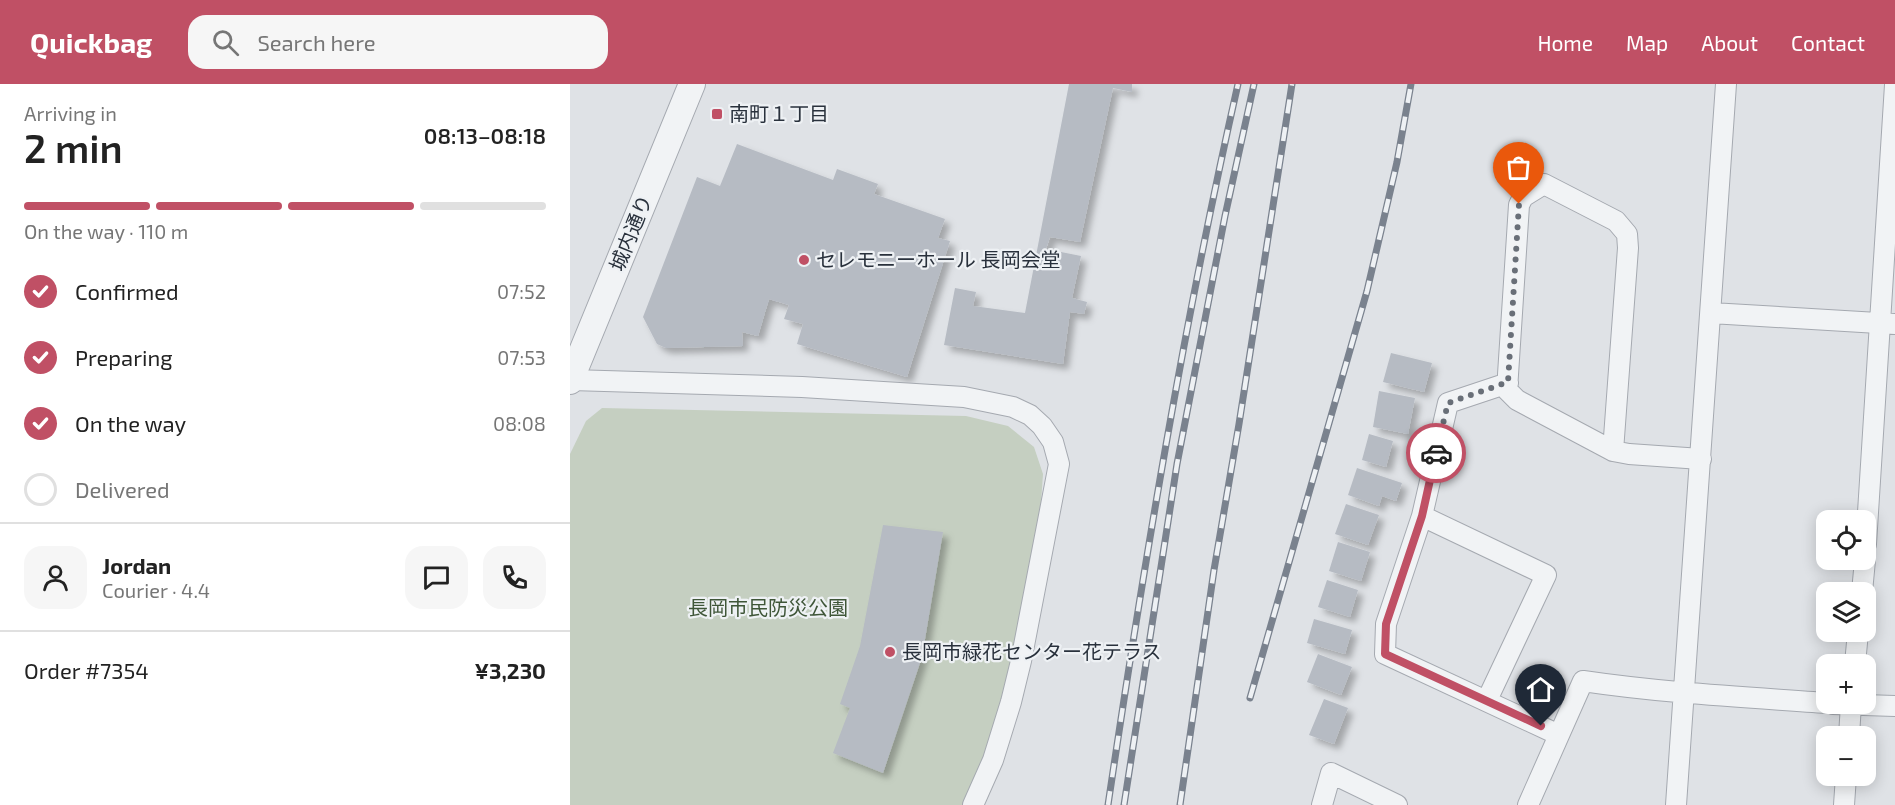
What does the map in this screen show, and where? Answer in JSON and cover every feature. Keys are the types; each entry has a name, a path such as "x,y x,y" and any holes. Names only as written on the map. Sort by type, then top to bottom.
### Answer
{"street":[{"name":"城内通り","path":"570,380 692,84"},
{"path":"1676,805 1726,84"},
{"path":"1869,510 1887,324 1895,85"},
{"path":"1613,451 1627,234 1616,221 1544,184 1523,197 1519,204 1507,390 1517,400 1613,451 1701,459"},
{"path":"1711,313 1887,324"},
{"path":"570,380 802,387 964,397 1013,407 1030,415 1042,426 1053,442 1059,464 1011,702 993,760 973,805"},
{"path":"1508,382 1448,403 1422,516 1386,624 1385,654 1559,735"},
{"path":"1422,516 1546,575 1486,700"},
{"path":"1528,805 1583,681 1685,693 1816,702"},
{"path":"1876,705 1895,706"},
{"path":"1322,805 1331,773 1397,805"},
{"path":"1844,805 1845,786"}],"green space":[{"name":"長岡市民防災公園","path":"602,408 966,416 1008,426 1034,447 1043,474 1040,517 1002,705 963,805 570,805 570,454 586,421"}],"building":[{"path":"1069,84 1132,84 1132,92 1113,88 1080,242 1050,237 1046,249 1081,256 1072,298 1087,302 1084,314 1070,312 1063,364 944,345 955,288 976,292 973,306 1025,313"},
{"name":"セレモニーホール 長岡会堂","path":"737,144 833,180 837,169 878,184 874,194 945,219 938,238 950,241 907,377 797,344 803,324 784,319 789,305 769,299 758,336 742,332 743,346 666,348 657,344 643,317 697,177 720,186"},
{"path":"1391,353 1432,363 1424,392 1383,382"},
{"path":"1379,391 1415,398 1408,434 1373,427"},
{"path":"1369,434 1393,441 1386,467 1362,460"},
{"path":"1357,468 1402,483 1396,501 1382,496 1379,506 1348,495"},
{"path":"1346,504 1379,515 1368,545 1335,534"},
{"name":"長岡市緑花センター花テラス","path":"883,525 943,532 922,657 883,773 833,753 850,708 840,704 860,646"},
{"path":"1338,542 1370,552 1361,581 1329,571"},
{"path":"1327,580 1358,590 1350,617 1318,607"},
{"path":"1314,619 1352,630 1345,654 1307,643"},
{"path":"1318,654 1352,667 1341,695 1307,682"},
{"path":"1324,699 1348,708 1334,744 1309,735"}],"railway":[{"path":"1108,805 1166,443 1200,263 1238,84"},
{"path":"1124,805 1177,464 1225,216 1254,84"},
{"path":"1180,805 1214,570 1292,84"},
{"path":"1250,698 1367,291 1397,162 1411,84"}],"way so far":[{"path":"1436,453 1448,403 1508,382 1519,204"}],"place":[{"name":"南町１丁目","path":"717,114"},
{"name":"セレモニーホール 長岡会堂","path":"804,260"},
{"name":"長岡市緑花センター花テラス","path":"890,652"}],"route":[{"path":"1436,453 1422,516 1386,624 1385,654 1541,726"}]}
